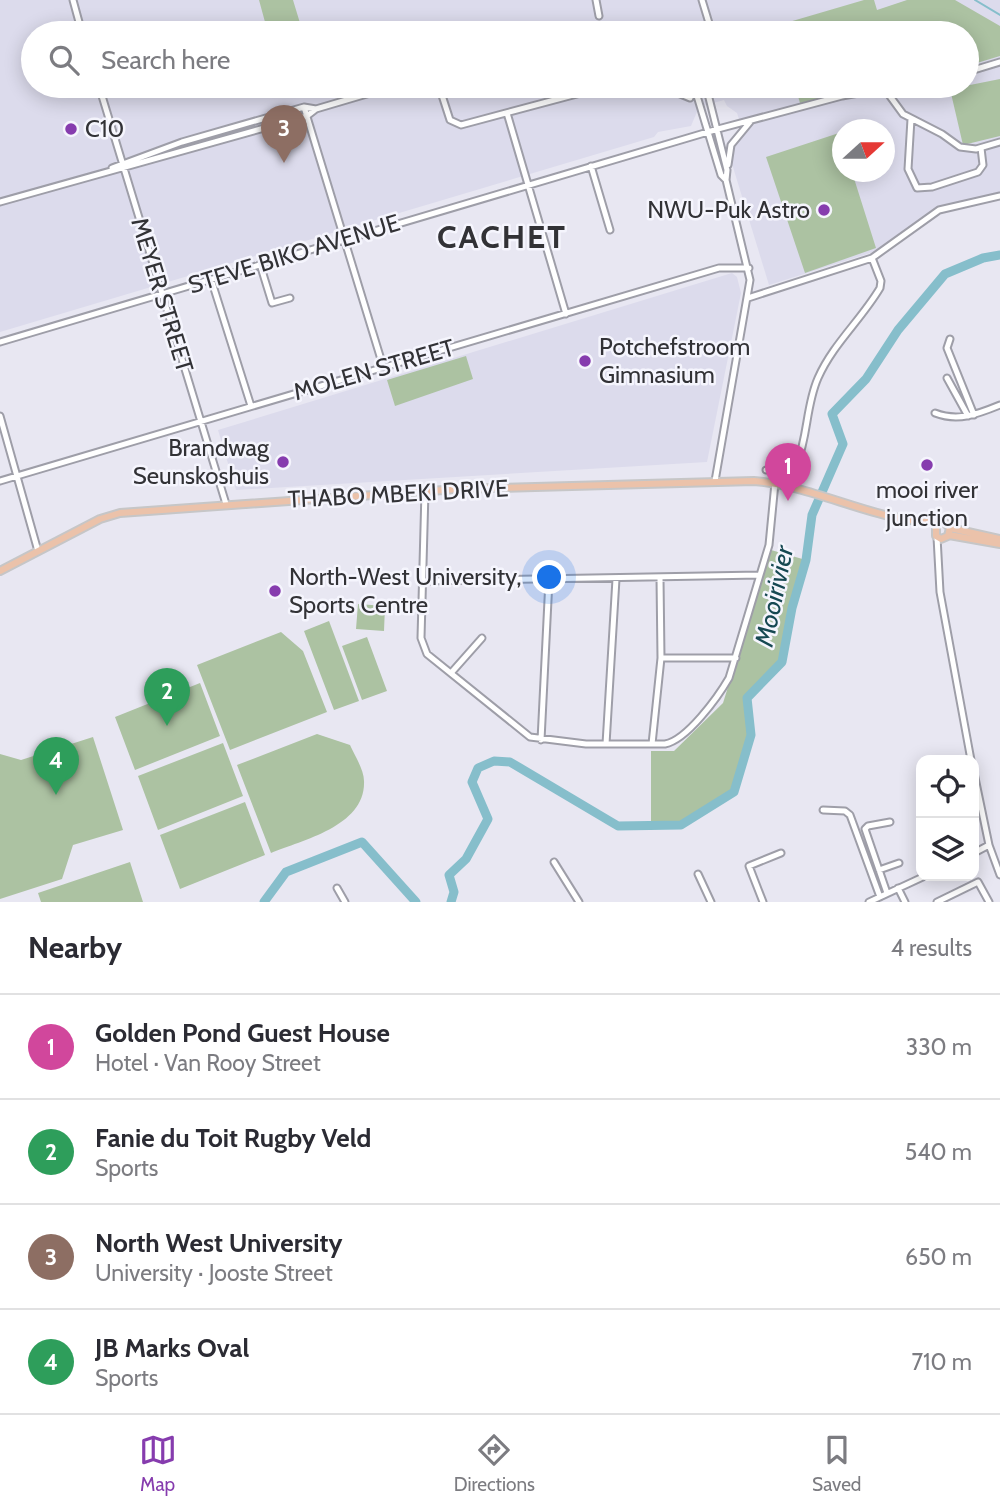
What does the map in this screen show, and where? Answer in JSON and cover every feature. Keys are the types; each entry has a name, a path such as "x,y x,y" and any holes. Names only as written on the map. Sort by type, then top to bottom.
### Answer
{"main road":[{"name":"THABO MBEKI DRIVE","path":"0,571 111,515 226,504 425,491 715,481 775,483 808,490 914,521 942,532 1000,542"}],"street":[{"path":"73,0 79,21"},
{"path":"596,0 599,16"},
{"path":"702,0 708,21"},
{"path":"979,68 1000,62"},
{"name":"MEYER STREET","path":"103,98 160,294 226,504"},
{"path":"124,164 307,117 316,109 353,98"},
{"path":"443,98 450,120 457,124 563,98"},
{"path":"698,98 721,175 726,180"},
{"path":"709,98 727,170"},
{"name":"STEVE BIKO AVENUE","path":"0,341 528,184 835,98"},
{"path":"890,98 897,109 963,149 981,148 1000,142"},
{"path":"304,107 383,366"},
{"path":"0,202 304,107 316,109"},
{"path":"507,113 566,314"},
{"path":"911,118 908,169 917,188 932,187 978,172 983,165 981,148"},
{"path":"715,481 726,408 748,298 749,268 726,180 732,145 750,122"},
{"path":"591,166 610,230"},
{"path":"748,298 872,258 939,210 1000,196"},
{"path":"766,470 789,468 797,463 809,406 820,374 828,358 880,288 872,258"},
{"path":"260,264 272,303 290,298"},
{"name":"MOLEN STREET","path":"0,481 719,268 749,268"},
{"path":"211,279 251,406"},
{"path":"950,339 947,348 971,416"},
{"path":"947,377 971,416"},
{"path":"934,413 945,417 971,416 1000,405"},
{"path":"0,416 38,551"},
{"path":"425,491 421,638 428,654 520,730 541,740 652,744 677,740 720,693 736,658 771,533 775,483"},
{"path":"942,532 940,592 970,755"},
{"path":"424,581 760,575"},
{"path":"652,744 661,658 660,578"},
{"path":"606,744 616,579"},
{"path":"541,740 549,580"},
{"path":"451,673 482,638"},
{"path":"661,658 736,658"},
{"path":"979,797 989,845 1000,875"},
{"path":"823,810 845,811 850,815 880,897"},
{"path":"887,893 865,829 890,822"},
{"path":"979,850 989,845"},
{"path":"763,902 749,866 781,853"},
{"path":"554,862 579,902"},
{"path":"879,870 899,863"},
{"path":"698,874 711,902"},
{"path":"869,902 916,880"},
{"path":"937,902 978,882 989,902"},
{"path":"337,888 345,902"},
{"path":"898,888 905,902"}],"shaded area":[{"path":"0,0 1000,0 1000,199 930,216 883,249 769,285 729,154 743,132 737,113 727,106 724,100 699,107 691,126 658,132 654,137 0,332"},
{"name":"Potchefstroom Gimnasium","path":"732,273 737,277 741,293 707,462 236,490 218,430"}],"green space":[{"path":"259,0 293,0 299,21 265,21"},
{"path":"864,0 874,0 877,10 907,0 955,0 1000,26 1000,56 979,62 979,21 792,21"},
{"path":"1000,79 1000,136 963,145 952,98 979,98 979,83"},
{"path":"799,98 821,98 800,103"},
{"name":"NWU-Puk Astro","path":"832,135 832,182 855,182 876,248 805,273 766,157"},
{"path":"466,356 473,379 395,406 387,380"},
{"path":"771,550 806,560 792,608 782,662 747,698 751,735 734,792 681,825 651,825 651,751 674,751 723,703"},
{"path":"358,604 385,606 384,631 356,629"},
{"path":"329,621 359,701 334,710 304,631"},
{"path":"281,632 303,651 327,712 230,750 197,665"},
{"path":"367,637 387,691 362,700 342,646"},
{"path":"200,683 220,736 135,770 115,717"},
{"path":"317,734 350,745 364,777 362,796 355,809 330,829 271,853 237,765"},
{"path":"93,737 123,830 73,845 62,879 0,899 0,754 21,760"},
{"path":"223,743 243,796 158,830 138,776"},
{"path":"245,802 265,855 180,889 160,835"},
{"path":"130,862 143,902 41,902 38,893"}],"waterway":[{"path":"975,0 1000,15"},
{"name":"Mooirivier","path":"451,902 454,892 449,875 466,859 488,819 472,782 478,768 494,761 510,762 618,826 681,825 734,792 751,735 747,698 782,662 792,608 806,560 812,515 843,444 832,414 866,379 898,330 945,274 983,258 1000,255"},
{"name":"Mooirivier","path":"264,902 286,872 362,842 416,902"}],"place":[{"name":"C10","path":"71,129"},
{"name":"North West University","path":"284,163"},
{"name":"NWU-Puk Astro","path":"824,210"},
{"name":"Potchefstroom Gimnasium","path":"585,361"},
{"name":"Brandwag Seunskoshuis","path":"283,462"},
{"name":"mooi river junction","path":"927,465"},
{"name":"Golden Pond Guest House","path":"788,501"},
{"name":"North-West University, Sports Centre","path":"275,591"},
{"name":"Fanie du Toit Rugby Veld","path":"167,726"},
{"name":"JB Marks Oval","path":"56,795"}],"district":[{"name":"CACHET","path":"502,237"}]}
